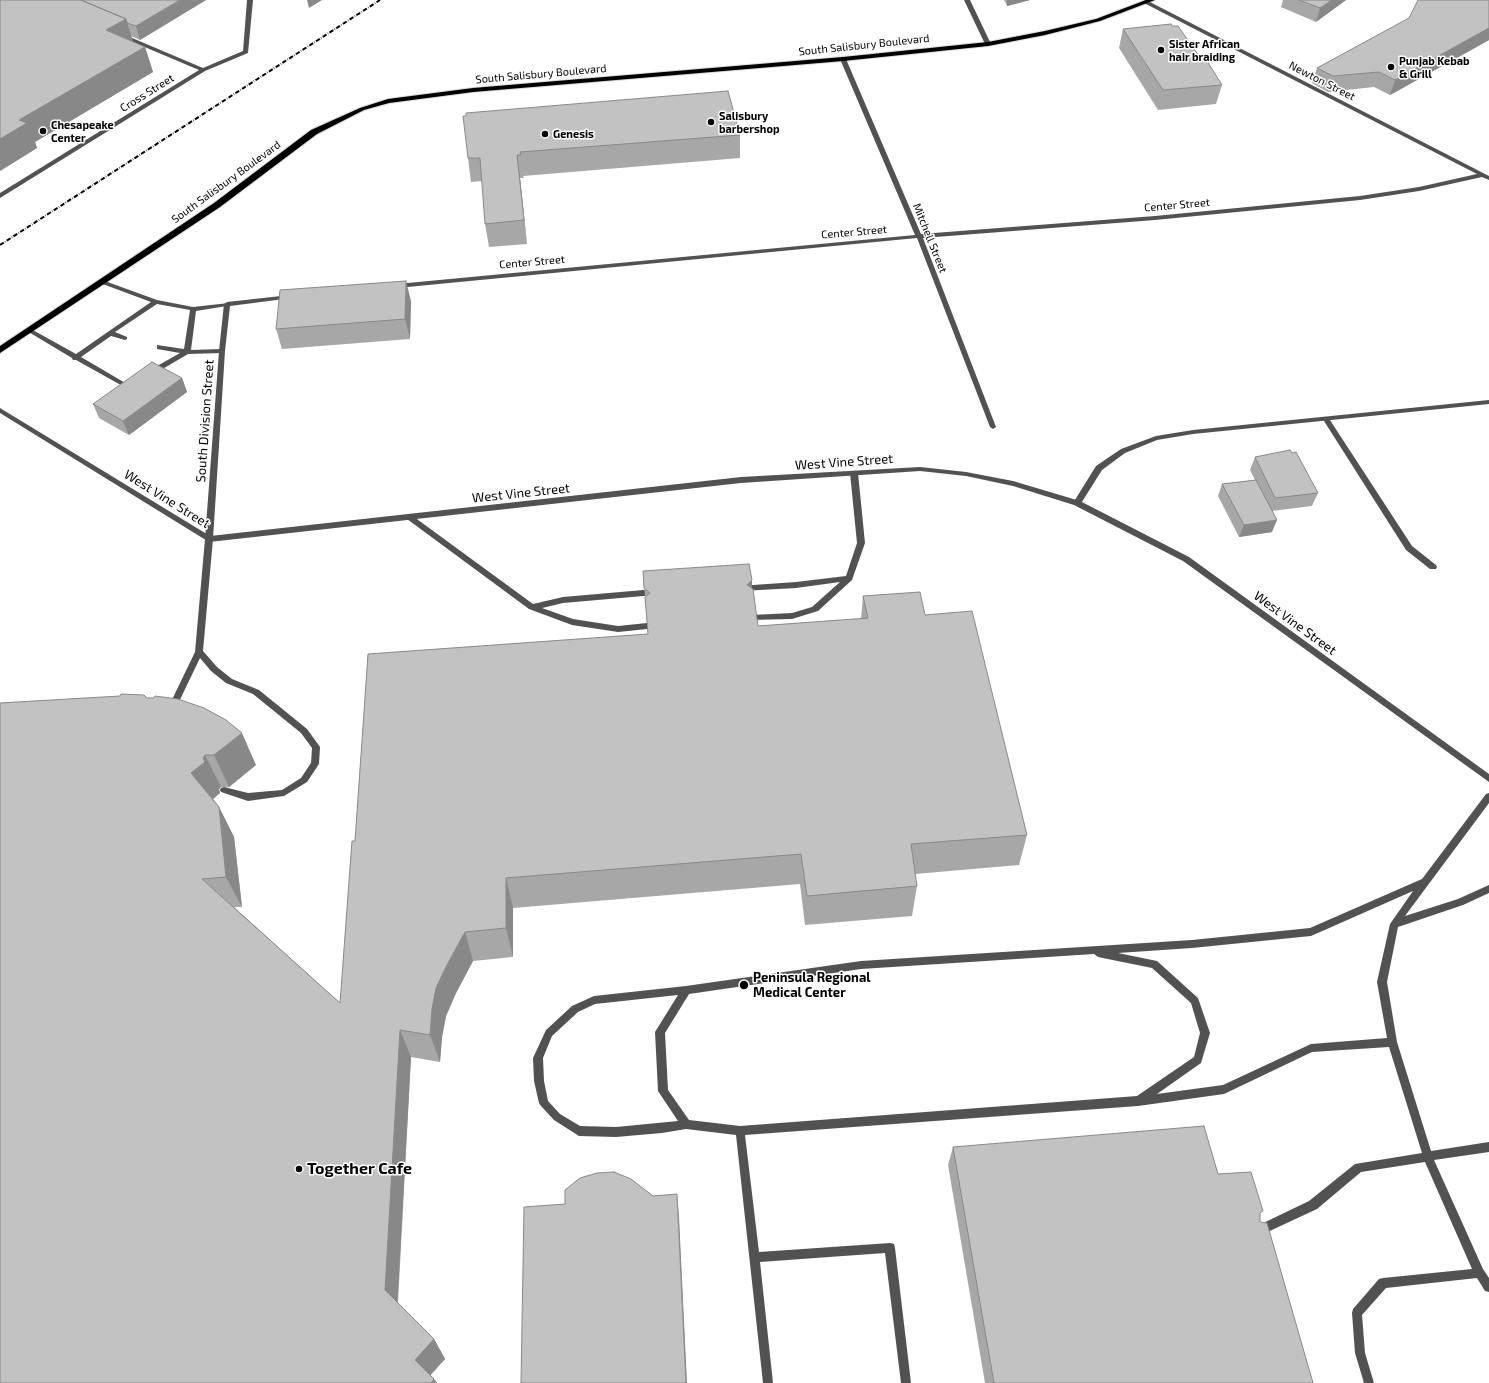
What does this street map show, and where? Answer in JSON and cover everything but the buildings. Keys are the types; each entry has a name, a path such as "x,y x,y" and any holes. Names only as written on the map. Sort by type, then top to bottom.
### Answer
{"main road":[{"name":"South Salisbury Boulevard","path":"0,350 217,205 314,132 339,119 388,101 473,90 843,59 988,44 1045,33 1098,20 1149,1"}],"street":[{"path":"118,34 203,70 246,52 250,0"},
{"path":"968,0 988,44"},
{"name":"Newton Street","path":"1149,1 1489,178"},
{"name":"Mitchell Street","path":"843,59 919,236 993,427"},
{"name":"Cross Street","path":"0,196 203,70"},
{"name":"Center Street","path":"394,286 919,236 1155,218 1360,198 1418,189 1482,175"},
{"path":"102,282 156,302 193,309 298,296"},
{"path":"75,358 156,302"},
{"name":"South Division Street","path":"199,652 209,539 222,351 227,304"},
{"path":"187,352 193,309"},
{"path":"30,330 75,358 128,387 134,383"},
{"path":"110,333 125,338"},
{"path":"159,347 187,352 222,351"},
{"path":"148,375 187,352"},
{"path":"1077,503 1099,468 1123,451 1156,438 1193,432 1489,402"},
{"name":"West Vine Street","path":"0,410 209,539 741,480 920,469 966,474 1013,484 1077,503 1186,559 1489,779"},
{"path":"1326,419 1409,548 1433,567"},
{"path":"752,618 792,616 815,609 849,578 861,543 854,473"},
{"path":"410,517 532,607 572,622 618,629 647,626"},
{"path":"734,588 796,585 849,578"},
{"path":"532,607 563,600 663,592"},
{"path":"170,714 199,652 214,669 229,681 256,692 304,731 316,747 315,764 304,780 284,793 248,797 224,790"},
{"path":"1489,796 1394,924 1382,982 1392,1042 1428,1157 1478,1273 1489,1287"},
{"path":"1392,1042 1311,1048 1224,1089 1138,1101 740,1131 686,1124 616,1132 579,1131 557,1117 544,1103 539,1081 538,1058 549,1033 575,1009 594,1000 686,990 861,965 1192,944 1311,932 1425,882"},
{"path":"1394,924 1460,902 1489,889"},
{"path":"1087,951 1154,964 1195,1001 1205,1033 1198,1060 1138,1101"},
{"path":"686,990 660,1032 663,1091 686,1124"},
{"path":"740,1131 768,1383"},
{"path":"1252,1234 1313,1205 1358,1167 1489,1147"},
{"path":"754,1257 890,1248 906,1383"},
{"path":"1369,1383 1360,1354 1357,1313 1383,1284 1478,1273"}],"railway":[{"path":"0,245 380,0"}],"place":[{"name":"Sister African hair braiding","path":"1161,50"},
{"name":"Punjab Kebab & Grill","path":"1391,67"},
{"name":"Salisbury barbershop","path":"711,122"},
{"name":"Chesapeake Center","path":"43,131"},
{"name":"Genesis","path":"545,134"},
{"name":"Peninsula Regional Medical Center","path":"744,985"},
{"name":"Together Cafe","path":"299,1169"}]}
